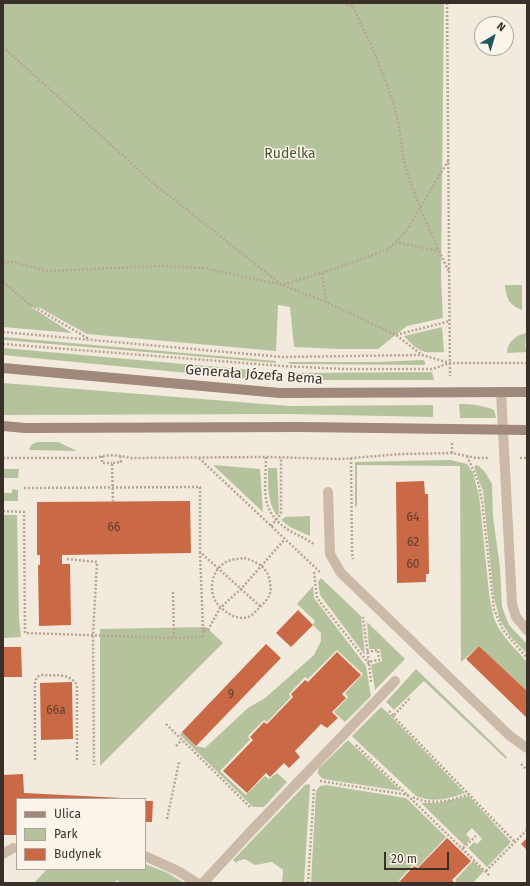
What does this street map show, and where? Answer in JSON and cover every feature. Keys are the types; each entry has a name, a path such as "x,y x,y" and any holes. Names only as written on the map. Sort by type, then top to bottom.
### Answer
{"main road":[{"name":"Generała Józefa Bema","path":"3,368 280,393 527,392"},
{"path":"3,426 25,428"},
{"path":"3,430 25,428 300,427 503,431 527,430"}],"street":[{"path":"501,392 512,604 516,617 527,630"},
{"path":"328,492 330,554 341,573 510,736 527,748"},
{"path":"203,883 395,681"},
{"path":"3,854 12,848"},
{"path":"146,856 178,871 197,883"}],"path":[{"path":"342,3 353,7"},
{"path":"352,3 380,63 396,117 405,167 420,209 450,274"},
{"path":"447,3 450,381"},
{"path":"3,48 153,183 282,285"},
{"path":"282,285 322,273 389,249 407,230 448,161"},
{"path":"395,242 439,252"},
{"path":"3,262 12,262 47,271 161,266 204,268 282,285 326,302 396,335 422,355"},
{"path":"322,273 326,302"},
{"path":"3,282 29,304 91,340"},
{"path":"396,335 450,321"},
{"path":"3,332 282,357 422,355 450,363 527,363"},
{"path":"3,344 282,366 344,369 432,369 450,363"},
{"path":"452,441 452,453"},
{"path":"3,458 95,458 120,455 131,458 351,458 402,454 452,453 476,458 505,459"},
{"path":"102,456 102,463 112,463 121,462 120,455"},
{"path":"467,456 478,481 482,501 494,609 503,630 527,658"},
{"path":"266,457 266,502 271,515 290,531 330,554"},
{"path":"271,526 282,514 281,457"},
{"path":"199,458 322,574"},
{"path":"351,458 350,491 352,552 355,563"},
{"path":"112,463 113,502"},
{"path":"3,511 24,512 25,633 174,638 203,637 200,552 200,487 24,488"},
{"path":"203,630 208,630 220,608 241,589 285,539"},
{"path":"200,552 260,607"},
{"path":"244,558 254,561 262,566 268,573 271,592 269,598 251,616 247,618 238,617 220,608 212,595 214,577 219,569 225,563 234,559 244,558"},
{"path":"67,559 97,562 93,635 94,765"},
{"path":"314,572 317,598 369,664 368,662 380,660 378,650 367,652"},
{"path":"173,592 174,638"},
{"path":"363,613 368,662"},
{"path":"35,760 35,682 37,677 41,675 69,676 77,685 77,760"},
{"path":"394,716 515,842"},
{"path":"166,724 250,808 271,810"},
{"path":"345,733 490,876"},
{"path":"176,746 182,740"},
{"path":"167,819 179,762"},
{"path":"314,780 409,796 419,801 443,802 470,794"},
{"path":"308,883 314,788"},
{"path":"486,871 527,830"},
{"path":"463,848 476,836"}],"green space":[{"name":"Rudelka","path":"3,3 444,3 441,278 443,318 407,326 378,349 294,347 290,307 278,305 276,351 87,334 40,308 31,307 72,333 3,327"},
{"path":"505,285 522,285 522,310 511,303 506,294"},
{"path":"442,327 444,352 421,351 404,336"},
{"path":"526,333 525,348 527,349 527,352 507,353 510,342 519,335"},
{"path":"3,337 276,361 276,363 3,340"},
{"path":"3,348 274,372 270,381 3,355"},
{"path":"423,360 425,365 290,364 288,362 377,362"},
{"path":"432,372 434,380 295,380 291,373"},
{"path":"3,383 289,406 433,405 433,417 289,414 3,415"},
{"path":"459,404 477,405 490,408 494,410 496,417 460,418"},
{"path":"37,442 58,442 77,451 29,450 31,445"},
{"path":"451,460 467,464 473,473 479,495 491,606 494,618 500,630 527,662 527,691 479,646 461,662 460,466 357,465 357,506 355,507 355,462"},
{"path":"213,465 260,469 263,512"},
{"path":"476,465 485,472 492,484 493,516 500,568 502,607 509,625 527,644 527,654 510,636 500,620 494,598 483,491 474,467"},
{"path":"268,468 277,468 279,513 277,516 271,505 268,487"},
{"path":"3,469 19,469 18,478 3,478"},
{"path":"12,489 18,490 18,501 3,501 3,493 12,493"},
{"path":"3,515 17,515 19,619 21,637 3,638"},
{"path":"310,516 310,536 290,527 281,520 285,517"},
{"path":"321,578 361,616 365,655 320,595 318,582"},
{"path":"313,586 314,598 366,666 371,696 345,722 334,712 348,697 345,693 363,674 337,650 308,679 305,677 289,694 291,697 267,722 264,720 248,736 250,740 220,771 246,795 265,776 269,779 277,773 287,782 264,807 253,807 180,735 182,732 196,746 205,748 248,708 265,698 314,655 321,641 321,633 313,625 315,621 297,604"},
{"path":"367,622 405,659 375,690 371,665 382,661 380,649 369,649"},
{"path":"206,627 223,643 100,766 100,629"},
{"path":"416,669 507,757 506,759 424,681 394,710 386,702"},
{"path":"381,707 465,793 453,797 434,800 416,796 352,736"},
{"path":"348,740 401,791 323,779 318,774 319,768"},
{"path":"309,784 304,883 282,883 283,870 272,862 255,865 245,859 236,863 233,860 305,785"},
{"path":"326,785 406,798 446,837 418,867 414,864 399,880 401,883 311,883 316,791 320,786"},
{"path":"469,796 511,842 487,867 468,848 474,842 477,844 482,839 472,828 466,834 470,839 465,846 421,803 438,803"},
{"path":"473,861 484,871 473,883 458,883 455,880"},
{"path":"146,864 168,873 184,883 121,883 117,880 114,883 34,883 46,870 146,870"}],"building":[{"path":"424,481 425,494 428,494 429,574 426,574 426,582 397,583 396,482"},
{"path":"190,501 191,553 62,555 62,564 70,564 71,625 39,626 38,565 40,565 40,555 37,555 37,502"},
{"path":"298,610 313,625 291,647 276,633"},
{"path":"266,644 281,658 196,746 182,732"},
{"path":"479,646 527,691 527,718 466,659"},
{"path":"3,647 21,647 22,677 3,677"},
{"path":"337,652 361,675 342,694 346,698 332,712 338,718 327,728 321,724 295,751 300,757 289,768 284,763 270,777 266,773 247,793 223,771 253,740 250,737 264,722 267,724 293,697 291,694 305,680 308,682"},
{"path":"72,682 73,739 41,740 40,683"},
{"path":"23,774 24,793 122,798 16,798 16,835 3,835 3,775"},
{"path":"146,801 153,801 152,822 146,822"},
{"path":"447,838 471,861 452,880 455,883 402,883 400,881 414,866 418,868"},
{"path":"527,838 527,850 521,844"}]}
